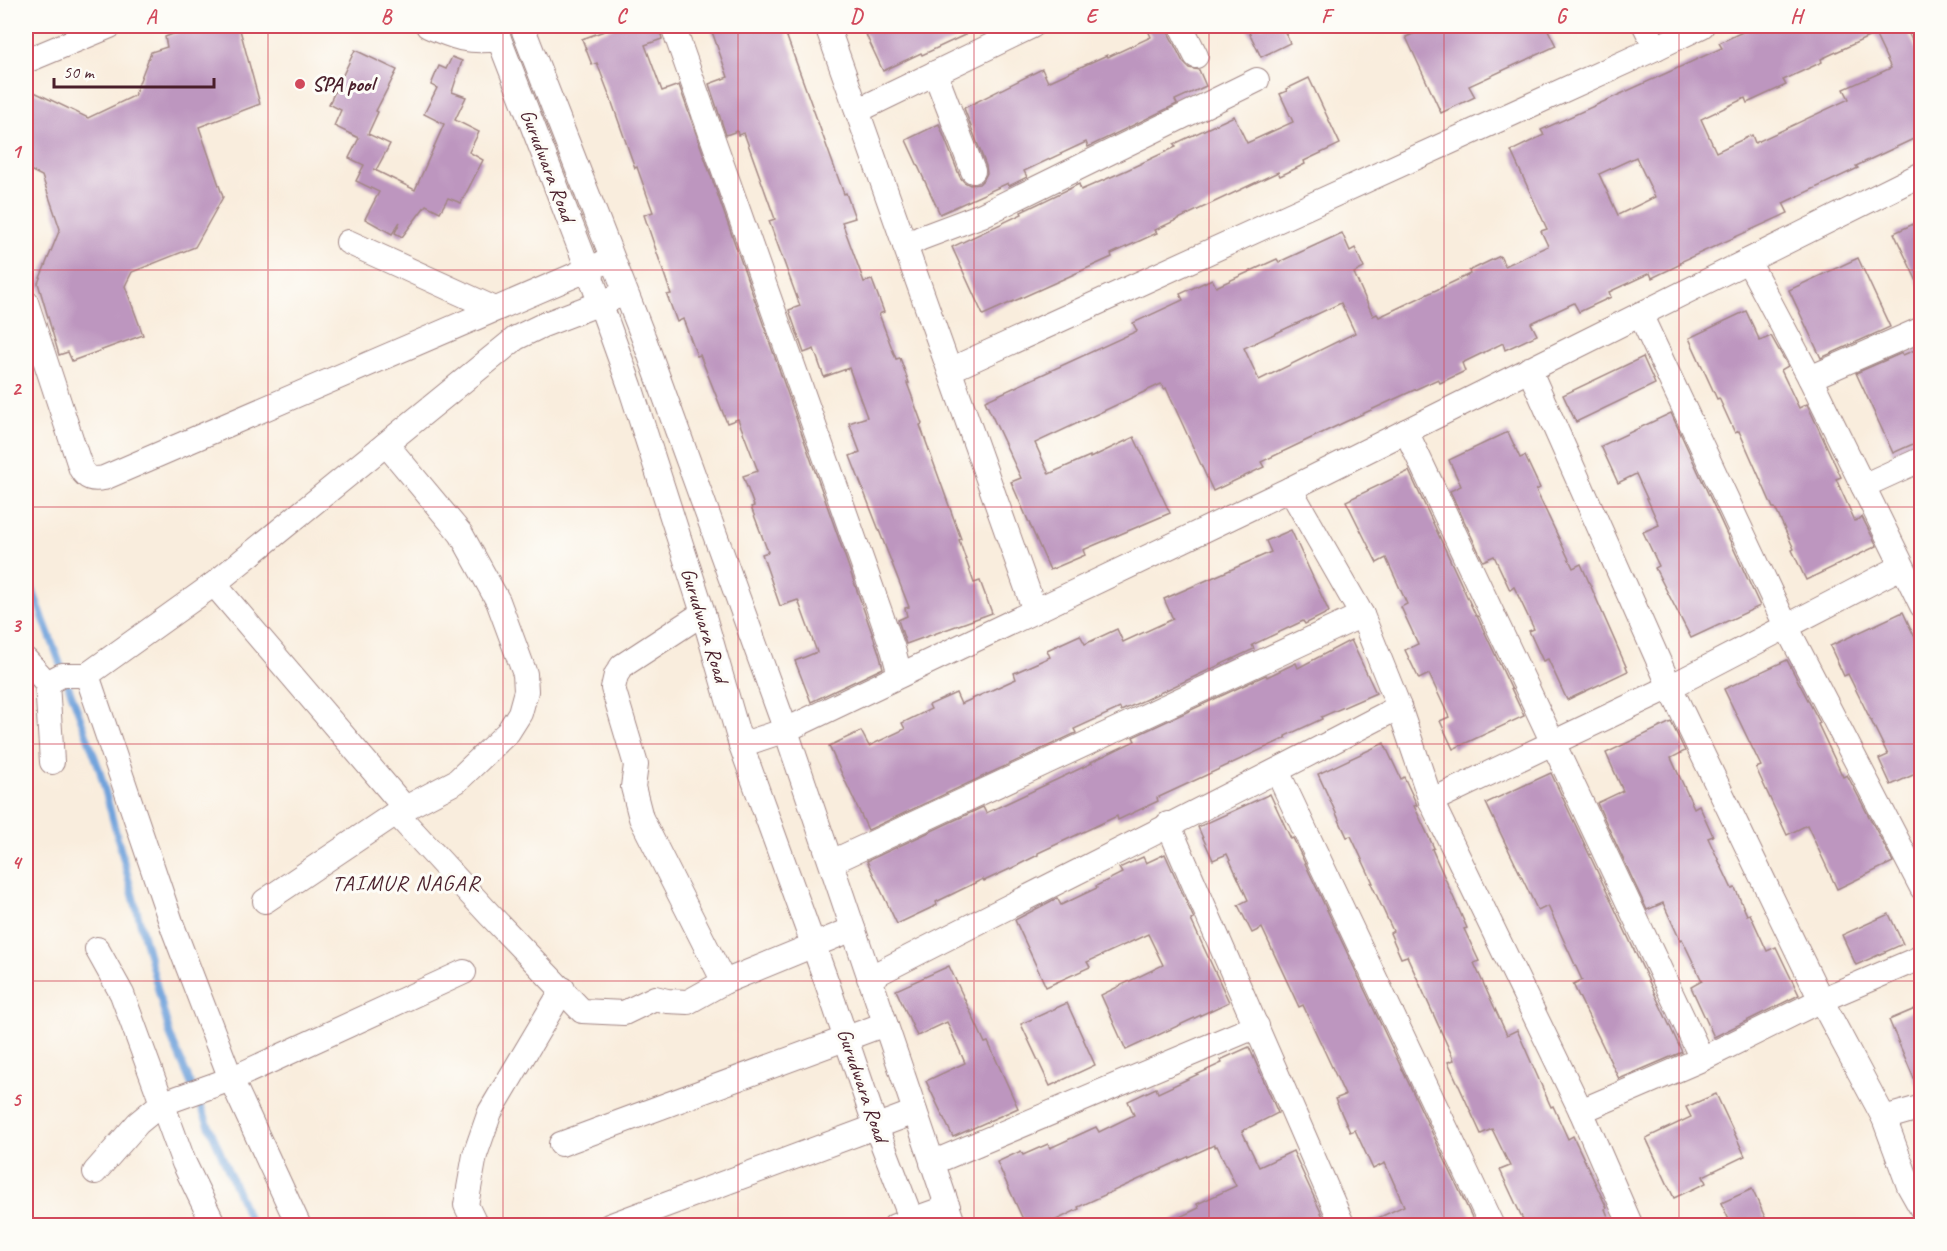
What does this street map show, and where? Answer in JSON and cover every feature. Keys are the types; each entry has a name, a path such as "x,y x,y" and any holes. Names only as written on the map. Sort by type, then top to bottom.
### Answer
{"street":[{"path":"26,61 110,26"},
{"path":"428,26 462,40 478,42 497,32"},
{"path":"522,26 626,292 786,730 951,1216 907,1224"},
{"path":"674,26 893,649 900,675"},
{"path":"827,26 1035,611"},
{"path":"857,111 1032,26"},
{"path":"1181,26 1196,56"},
{"path":"1645,26 1656,48"},
{"path":"950,370 1702,26"},
{"name":"Gurudwara Road","path":"497,32 588,269 630,386 703,613 741,745 846,1038 907,1224"},
{"path":"935,73 973,171"},
{"path":"906,246 982,215 1257,80"},
{"path":"741,745 786,730 1290,489 1922,174"},
{"path":"348,242 495,309"},
{"path":"26,302 81,469 85,476 96,480 613,258"},
{"path":"1748,261 1810,378 1922,606"},
{"path":"52,762 68,677 214,584 516,338 626,292"},
{"path":"1640,314 1786,626 1922,888"},
{"path":"1810,378 1922,329"},
{"path":"1529,369 1670,687 1821,1000 1884,1118 1909,1186 1922,1209"},
{"path":"1406,431 1702,1059"},
{"path":"265,901 401,810 457,781 508,732 520,713 526,691 525,674 506,619 477,560 461,534 386,444"},
{"path":"1863,486 1922,459"},
{"path":"1290,489 1362,615 1399,706 1431,801 1581,1111 1631,1226"},
{"path":"1431,801 1670,687 1901,567"},
{"path":"214,584 489,914 582,1011 624,1013 655,998 688,1002 724,982 853,928"},
{"path":"703,613 622,666 616,675 613,688 636,765 633,787 641,818 724,982"},
{"path":"831,862 1362,615"},
{"path":"26,660 68,677 173,928 231,1079 299,1226"},
{"path":"869,978 1168,824 1277,771 1399,706"},
{"path":"1277,771 1492,1226"},
{"path":"1168,824 1343,1226"},
{"path":"97,949 122,994 184,1163 212,1221"},
{"path":"1581,1111 1702,1059 1821,1000 1922,957"},
{"path":"95,1172 138,1123 161,1104 231,1079 464,972"},
{"path":"476,1226 466,1205 476,1155 490,1112 563,989"},
{"path":"561,1144 885,1024"},
{"path":"932,1163 1257,1026"},
{"path":"1884,1118 1922,1107"},
{"path":"609,1226 915,1112"}],"building":[{"path":"194,26 239,26 260,104 199,127 223,197 195,247 132,272 125,286 143,335 72,361 68,352 59,355 38,283 60,229 42,176 26,168 26,88 88,118 134,96 151,52 167,47 165,37"},
{"path":"618,26 659,26 662,39 645,45 662,91 679,85 879,653 883,668 811,702 795,661 817,652 798,600 780,606 762,554 768,552 751,507 754,506 743,476 758,471 738,419 727,423 683,319 677,322 667,295 671,294 644,215 653,212 597,63 592,65 582,39"},
{"path":"710,26 783,26 844,194 846,193 855,218 842,222 864,282 872,280 884,312 879,314 896,359 900,358 909,383 907,383 922,424 920,425 961,539 959,540 974,583 980,581 992,613 906,644 898,620 907,616 905,608 909,607 850,456 860,452 849,423 867,417 849,368 824,377 814,349 804,353 789,310 800,306 769,221 775,219 744,133 738,135 737,131 726,135 709,84 728,77"},
{"path":"862,26 984,26 883,71"},
{"path":"1146,26 1167,26 1183,62 1189,68 1199,70 1206,86 1175,100 1177,104 1088,147 1086,142 1024,171 1027,177 1009,186 1008,183 940,214 906,140 939,124 960,177 970,185 979,184 987,173 986,166 964,108 1042,69 1048,82 1107,55 1108,57 1151,37"},
{"path":"1246,26 1282,26 1290,43 1261,57"},
{"path":"1431,26 1546,26 1556,46 1469,86 1475,97 1441,113 1406,37"},
{"path":"1755,26 1905,26 1922,61 1922,135 1783,203 1788,213 1680,262 1681,264 1652,278 1650,273 1609,292 1611,297 1579,312 1574,303 1531,323 1537,335 1505,350 1503,343 1462,363 1465,371 1440,383 1438,379 1261,462 1264,467 1213,491 1166,388 1164,389 1161,384 1035,443 1049,474 1134,437 1170,513 1083,550 1085,555 1050,570 1011,482 1021,478 985,401 1137,331 1133,323 1183,300 1180,294 1212,279 1216,287 1277,259 1279,262 1342,233 1350,251 1355,248 1364,268 1354,273 1373,316 1377,314 1379,317 1470,274 1469,271 1500,256 1505,266 1548,246 1541,231 1547,229 1511,151 1544,135 1541,130 1722,48 1719,43","holes":["1875,34 1891,68 1844,89 1849,99 1755,143 1752,135 1716,152 1701,119 1745,98 1747,103 1786,85 1783,80","1636,157 1655,197 1618,215 1599,174","1341,303 1355,333 1259,380 1244,348"]},
{"path":"355,50 397,70 376,111 378,112 368,134 390,144 376,170 373,169 415,190 444,124 424,114 437,88 431,85 439,66 446,69 452,57 462,61 452,92 466,97 455,120 479,132 469,152 483,160 461,203 448,198 440,212 426,205 402,237 395,233 400,222 392,234 365,219 379,192 356,181 364,165 349,158 359,138 334,126 341,110 329,104"},
{"path":"1309,78 1340,144 1304,161 1305,164 1280,176 1278,172 1155,230 1157,233 1111,254 1112,257 983,315 952,247 1079,184 1081,190 1127,170 1176,147 1174,144 1234,116 1247,143 1293,122 1280,94"},
{"path":"1922,220 1922,292 1894,233"},
{"path":"1858,258 1890,327 1821,358 1789,290"},
{"path":"1746,311 1760,341 1771,336 1788,366 1781,370 1799,408 1807,404 1841,477 1836,479 1855,521 1862,517 1877,546 1806,580 1739,431 1735,433 1689,338"},
{"path":"1922,347 1922,440 1893,453 1856,373"},
{"path":"1643,357 1655,384 1576,422 1563,395"},
{"path":"1671,413 1760,606 1691,638 1655,568 1659,566 1643,532 1659,525 1636,474 1618,483 1601,446"},
{"path":"1508,432 1520,458 1525,456 1540,488 1536,490 1573,568 1581,564 1628,671 1567,700 1548,659 1543,661 1529,631 1534,629 1514,587 1510,590 1494,556 1483,561 1450,491 1461,486 1449,460"},
{"path":"1409,471 1524,716 1453,749 1440,721 1449,717 1429,674 1419,679 1405,650 1418,644 1401,607 1407,604 1386,558 1377,563 1346,501"},
{"path":"1291,530 1329,612 1305,624 1303,621 1252,645 1254,649 1121,711 1120,708 1074,729 1076,733 868,830 829,746 861,731 869,746 905,729 902,723 931,709 929,705 956,693 961,704 1016,679 1014,673 1050,657 1047,650 1080,635 1085,644 1117,629 1123,642 1173,619 1164,599 1271,552 1266,541"},
{"path":"1903,612 1922,653 1922,771 1891,785 1879,759 1888,755 1848,674 1844,676 1830,646"},
{"path":"1351,640 1376,693 1321,717 1322,719 1285,736 1286,738 1157,798 1158,801 1118,820 1117,816 1038,853 1012,868 984,881 983,879 897,924 867,861 983,807 986,813 1135,741 1133,737 1266,675 1267,677 1296,663 1298,668"},
{"path":"1787,660 1820,723 1818,724 1843,777 1847,775 1893,862 1837,889 1807,825 1787,835 1756,768 1761,766 1724,689"},
{"path":"1671,722 1685,751 1671,758 1694,808 1699,805 1713,836 1708,838 1732,889 1735,888 1747,915 1750,914 1767,951 1776,947 1799,995 1714,1037 1691,987 1702,981 1682,939 1680,940 1663,903 1647,910 1597,803 1623,791 1606,753"},
{"path":"1384,743 1401,779 1404,777 1417,805 1414,806 1434,848 1432,849 1479,961 1474,963 1507,1035 1517,1030 1551,1107 1553,1106 1568,1139 1573,1136 1607,1208 1605,1209 1612,1226 1526,1226 1500,1170 1510,1166 1492,1129 1481,1134 1448,1062 1454,1060 1407,956 1401,958 1390,933 1393,931 1371,883 1373,883 1351,836 1347,837 1318,774"},
{"path":"1551,773 1682,1052 1619,1079 1573,984 1582,980 1548,906 1538,911 1486,803"},
{"path":"1270,794 1291,839 1293,838 1476,1226 1361,1226 1404,1206 1385,1163 1373,1169 1355,1130 1350,1132 1335,1099 1345,1095 1303,1005 1299,1007 1262,928 1252,933 1238,905 1248,900 1227,854 1213,860 1198,827"},
{"path":"1165,854 1194,919 1191,920 1229,1002 1126,1050 1101,995 1163,965 1148,934 1087,962 1090,967 1046,987 1015,920 1057,898 1061,905 1097,888 1096,886 1122,873 1119,868 1143,857 1146,863"},
{"path":"1889,914 1903,944 1856,965 1842,935"},
{"path":"949,966 985,1043 988,1042 1018,1108 953,1137 926,1081 965,1063 947,1022 917,1036 896,990"},
{"path":"1067,1003 1095,1065 1050,1086 1021,1024"},
{"path":"1922,1006 1922,1093 1920,1093 1889,1020"},
{"path":"1249,1047 1278,1113 1242,1131 1259,1167 1293,1151 1323,1217 1304,1226 1161,1226 1199,1208 1197,1204 1236,1186 1217,1146 1214,1145 1078,1207 1079,1209 1054,1221 1056,1226 1026,1226 997,1162 1021,1151 1023,1155 1048,1144 1050,1148 1096,1127 1099,1132 1134,1115 1128,1101 1156,1088 1158,1093 1222,1063 1220,1060"},
{"path":"1716,1094 1745,1156 1703,1176 1706,1183 1674,1198 1646,1138 1691,1117 1686,1107"},
{"path":"1752,1189 1769,1226 1732,1226 1721,1203"}],"waterway":[{"path":"26,572 99,768 170,1035 252,1226"}],"place":[{"name":"SPA pool","path":"300,84"}],"district":[{"name":"TAIMUR NAGAR","path":"406,883"}]}
